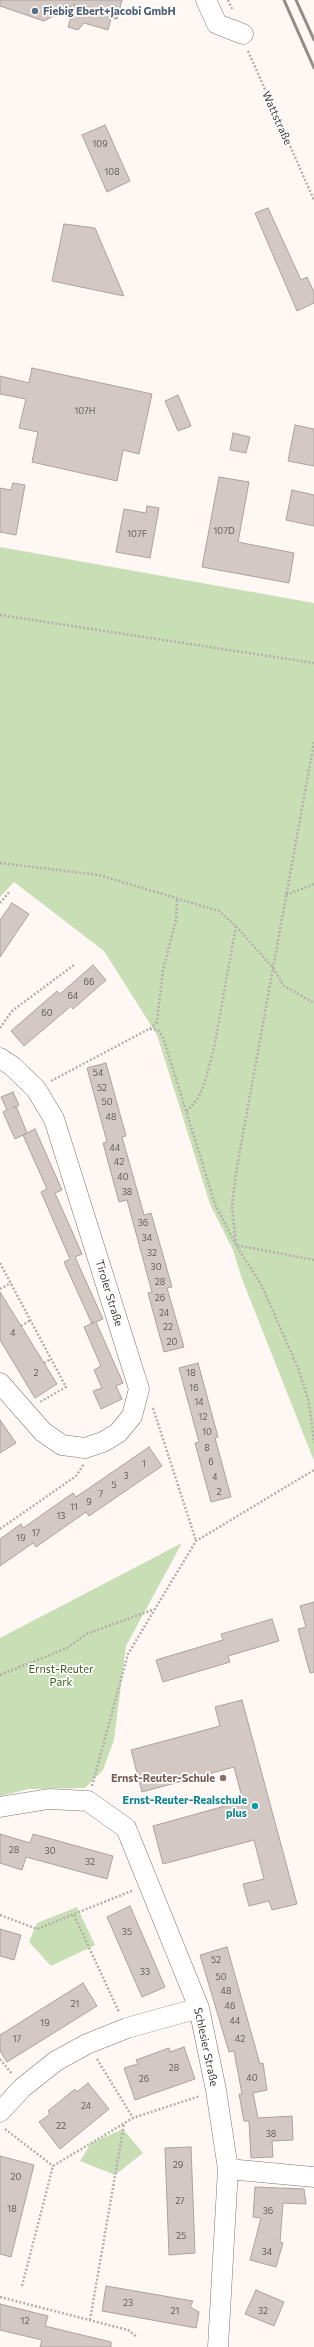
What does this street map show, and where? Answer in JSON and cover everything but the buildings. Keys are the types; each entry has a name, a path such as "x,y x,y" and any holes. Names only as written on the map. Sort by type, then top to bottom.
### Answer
{"street":[{"path":"206,0 217,24 244,34"},
{"name":"Tiroler Straße","path":"0,1058 12,1066 36,1089 54,1119 139,1389"},
{"path":"0,1383 43,1432 62,1445 85,1448 103,1442 118,1433 132,1416 139,1389"},
{"path":"0,1807 49,1799 88,1801"},
{"name":"Schlesier Straße","path":"88,1801 126,1828 199,2008 216,2090 228,2169 218,2347"},
{"path":"0,2112 22,2088 50,2066 87,2044 127,2028 199,2008"},
{"path":"228,2169 314,2177"}],"path":[{"name":"Wattstraße","path":"228,0 244,34 249,54 314,200"},
{"path":"0,615 314,663"},
{"path":"236,1245 232,1205 237,1167 314,742"},
{"path":"0,863 99,875 219,911 236,926 273,968 284,986 314,1003"},
{"path":"286,896 314,884"},
{"path":"0,904 10,891"},
{"path":"36,1089 149,1029 156,1022 164,970 176,920 177,899"},
{"path":"186,1112 197,1100 204,1085 214,1048 236,926"},
{"path":"0,1028 12,1011 74,965"},
{"path":"149,1029 158,1030 163,1037 215,1204 236,1245 262,1286 298,1368 309,1402 314,1444"},
{"path":"236,1245 314,1260"},
{"path":"0,1263 66,1387 24,1411"},
{"path":"0,1289 11,1283"},
{"path":"21,1326 31,1320"},
{"path":"44,1363 51,1358"},
{"path":"139,1389 150,1398 196,1541"},
{"path":"0,1529 76,1476 83,1467 85,1448"},
{"path":"88,1801 128,1654 196,1541 314,1470"},
{"path":"0,1675 67,1648 86,1634 155,1609"},
{"path":"0,1915 37,1929 149,1884"},
{"path":"74,1915 127,2028"},
{"path":"87,2044 133,2118"},
{"path":"22,2286 53,2166 133,2118 216,2090"},
{"path":"90,2320 124,2124"},
{"path":"0,2125 53,2166"},
{"path":"0,2297 128,2330 136,2336"}],"green space":[{"path":"0,547 314,603 314,1461 242,1279 233,1250 210,1204 157,1035 104,951 14,882 0,897"},
{"name":"Ernst-Reuter Park","path":"182,1543 126,1646 114,1740 103,1770 85,1788 29,1789 0,1796 0,1638"},
{"path":"77,1907 95,1945 51,1966 29,1942 37,1923"},
{"path":"123,2129 143,2153 115,2175 80,2161 91,2143"}],"railway":[{"path":"284,0 314,68"},
{"path":"296,0 314,40"}],"place":[{"name":"Fiebig Ebert+Jacobi GmbH","path":"35,11"},
{"name":"Ernst-Reuter-Schule","path":"223,1778"},
{"name":"Ernst-Reuter-Realschule plus","path":"255,1806"}]}
